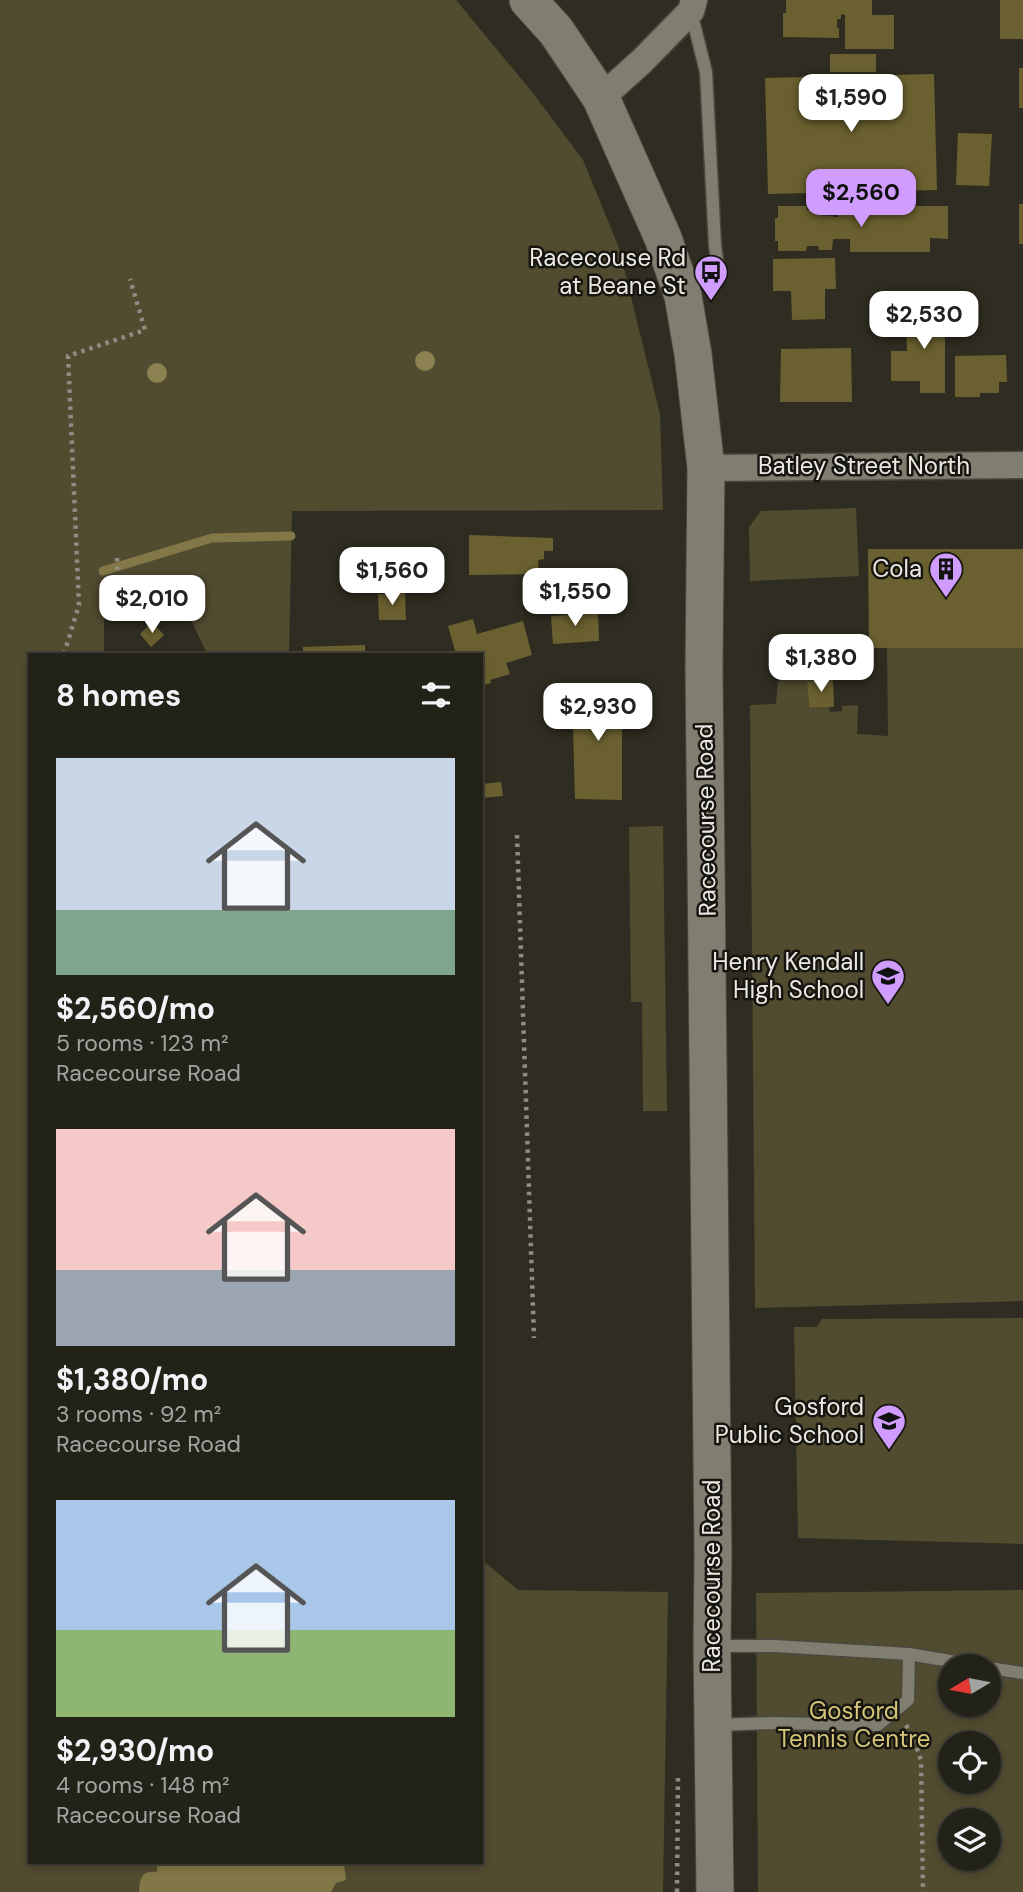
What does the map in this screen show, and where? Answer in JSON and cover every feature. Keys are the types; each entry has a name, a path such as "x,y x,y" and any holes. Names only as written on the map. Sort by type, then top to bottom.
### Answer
{"main road":[{"name":"Racecourse Road","path":"528,0 556,32 601,98 663,238 683,296 693,354 706,468 704,668 715,1892"}],"street":[{"path":"601,98 642,61 692,6"},
{"name":"Batley Street North","path":"706,468 1023,465"}],"lane":[{"path":"680,287 719,276 706,72 692,6"},
{"path":"712,1646 774,1646 909,1654 938,1659"},
{"path":"713,1725 878,1725 908,1700 909,1654"},
{"path":"1001,1670 1023,1673"}],"path":[{"path":"64,653 79,605 68,356 145,330 130,279"},
{"path":"117,558 117,577"},
{"path":"517,835 534,1338"},
{"path":"897,1709 913,1737 921,1760 923,1892"},
{"path":"677,1892 678,1783"}],"green space":[{"path":"0,0 456,0 533,93 583,160 618,245 660,414 663,510 292,511 289,653 207,653 191,620 137,612 104,611 104,653 28,653 28,1864 483,1864 483,1561 518,1590 668,1592 663,1892 0,1892"},
{"path":"856,508 859,576 750,581 749,527 761,511"},
{"name":"Henry Kendall High School","path":"857,644 857,679 807,681 809,707 829,707 830,712 842,711 842,706 858,705 857,734 888,736 887,648 1023,648 1023,1301 755,1308 750,705 776,704 778,682 823,645"},
{"path":"663,826 667,1111 643,1111 642,1002 631,1002 629,827"},
{"name":"Gosford Public School","path":"1023,1318 1023,1544 798,1538 794,1327 817,1327 822,1319"},
{"name":"Gosford Tennis Centre","path":"1023,1590 1023,1892 758,1892 756,1593"}],"shaded area":[{"path":"344,1864 346,1880 336,1883 331,1892 139,1892 145,1873 157,1872 157,1866"}],"building":[{"path":"786,0 872,0 872,15 894,15 894,49 845,49 845,15 841,14 841,19 837,19 839,38 783,37"},
{"path":"1000,0 1023,0 1023,39 1000,39"},
{"path":"830,54 876,54 876,72 830,72"},
{"path":"1019,68 1023,68 1023,108 1019,108"},
{"path":"934,74 937,190 768,194 765,78"},
{"path":"958,133 992,134 989,186 956,185"},
{"path":"1019,204 1023,204 1023,244 1019,244"},
{"path":"778,206 807,206 807,210 818,210 818,215 838,217 838,207 876,208 877,214 899,214 912,212 912,206 948,206 948,239 930,238 930,252 850,252 850,239 833,239 832,250 807,246 806,251 778,251 775,218 778,218"},
{"path":"835,258 836,289 825,289 825,319 792,320 791,291 773,291 773,259"},
{"path":"945,300 945,393 920,393 920,381 891,381 891,351 907,351 906,329 920,329 920,301"},
{"path":"851,348 852,402 780,402 781,349"},
{"path":"1006,355 1007,382 999,382 999,393 980,393 980,397 955,397 955,356"},
{"path":"469,535 553,538 553,551 544,551 544,559 538,560 539,574 469,575"},
{"name":"Cola","path":"868,549 1023,549 1023,648 869,648"},
{"path":"405,593 406,620 379,620 378,594"},
{"path":"598,613 599,641 553,644 551,616"},
{"path":"473,619 477,634 523,621 532,655 506,663 510,674 490,680 491,683 483,685 483,653 456,653 448,626"},
{"path":"152,622 164,635 151,647 140,634"},
{"path":"365,645 365,653 303,653 303,647"},
{"path":"833,680 834,707 809,707 807,681"},
{"path":"572,687 622,688 622,800 575,799"},
{"path":"501,782 503,796 483,798 483,784"}],"waterway":[{"path":"103,571 212,538 291,536"}],"place":[{"name":"Racecouse Rd at Beane St","path":"711,302"},
{"name":"Cola","path":"946,599"},
{"name":"Henry Kendall High School","path":"888,1006"},
{"name":"Gosford Public School","path":"889,1451"}]}
